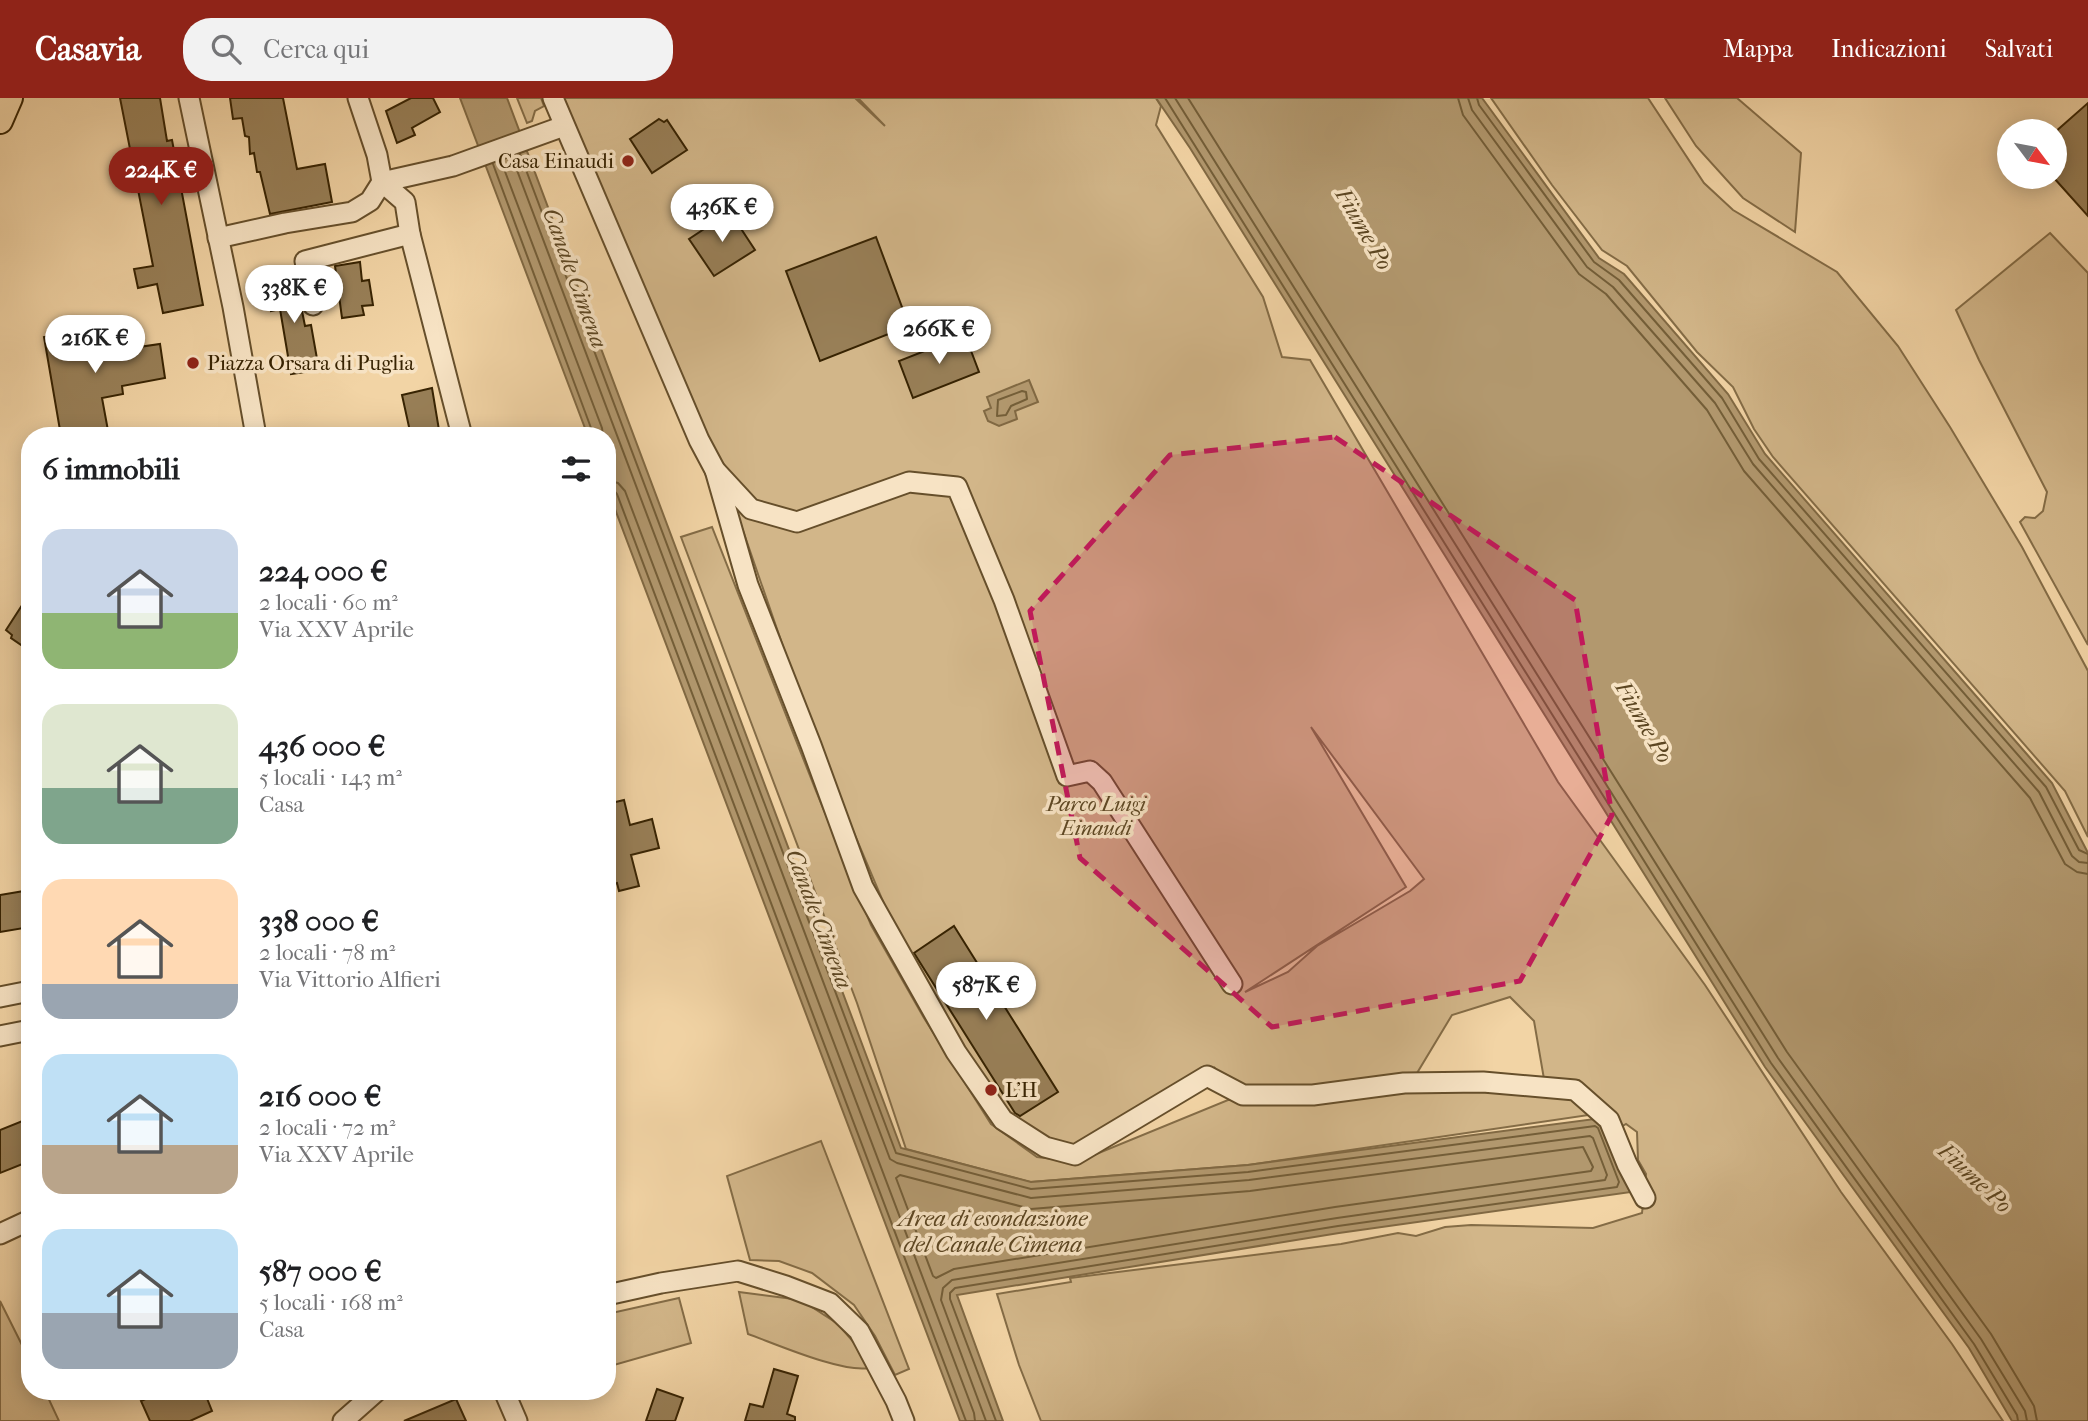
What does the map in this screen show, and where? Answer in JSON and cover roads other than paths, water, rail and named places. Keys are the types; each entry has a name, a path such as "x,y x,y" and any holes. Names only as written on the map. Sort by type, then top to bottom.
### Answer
{"main road":[{"path":"0,121 10,98"}],"street":[{"path":"189,98 254,427"},
{"path":"358,98 377,155 382,182 405,202 410,234 460,427"},
{"path":"553,98 699,440 715,470 748,585 863,887 956,1052 1003,1121 1045,1147 1075,1155 1207,1076 1243,1094 1313,1095 1404,1083 1483,1082 1575,1090 1609,1121 1645,1198"},
{"path":"218,238 352,212 370,201 382,182 470,160 564,125"},
{"path":"313,304 305,261 410,234"},
{"path":"715,470 751,509 797,522 909,482 957,487 1004,600 1067,776 1090,771 1102,782 1232,984"},
{"path":"0,997 21,993"},
{"path":"0,1036 21,1032"},
{"path":"0,1234 21,1224"},
{"path":"616,1293 738,1271 830,1303 859,1331 904,1421"},
{"path":"342,1421 366,1400"},
{"path":"508,1400 517,1421"}],"water":[{"name":"Area di esondazione del Canale Cimena","path":"460,98 507,98 901,1148 1031,1182 1248,1165 1602,1118 1631,1192 1339,1233 957,1295 1003,1421 960,1421 616,512 616,427 585,427"},
{"name":"Fiume Po","path":"1156,98 1482,98 1599,258 1624,274 1728,394 1765,454 2052,783 2088,853 2088,1421 2012,1421 1969,1348 1765,1067 1190,148"},
{"path":"1029,380 1038,402 1015,411 1017,419 999,426 988,421 984,411 991,408 987,397"}],"place":[{"name":"Casa Einaudi","path":"628,161"},
{"name":"Piazza Orsara di Puglia","path":"193,363"},
{"name":"L'H","path":"991,1090"}],"water label":[{"name":"Canale Cimena","path":"575,278"},
{"name":"Canale Cimena","path":"819,919"}],"park label":[{"name":"Parco Luigi Einaudi","path":"1096,816"}]}
